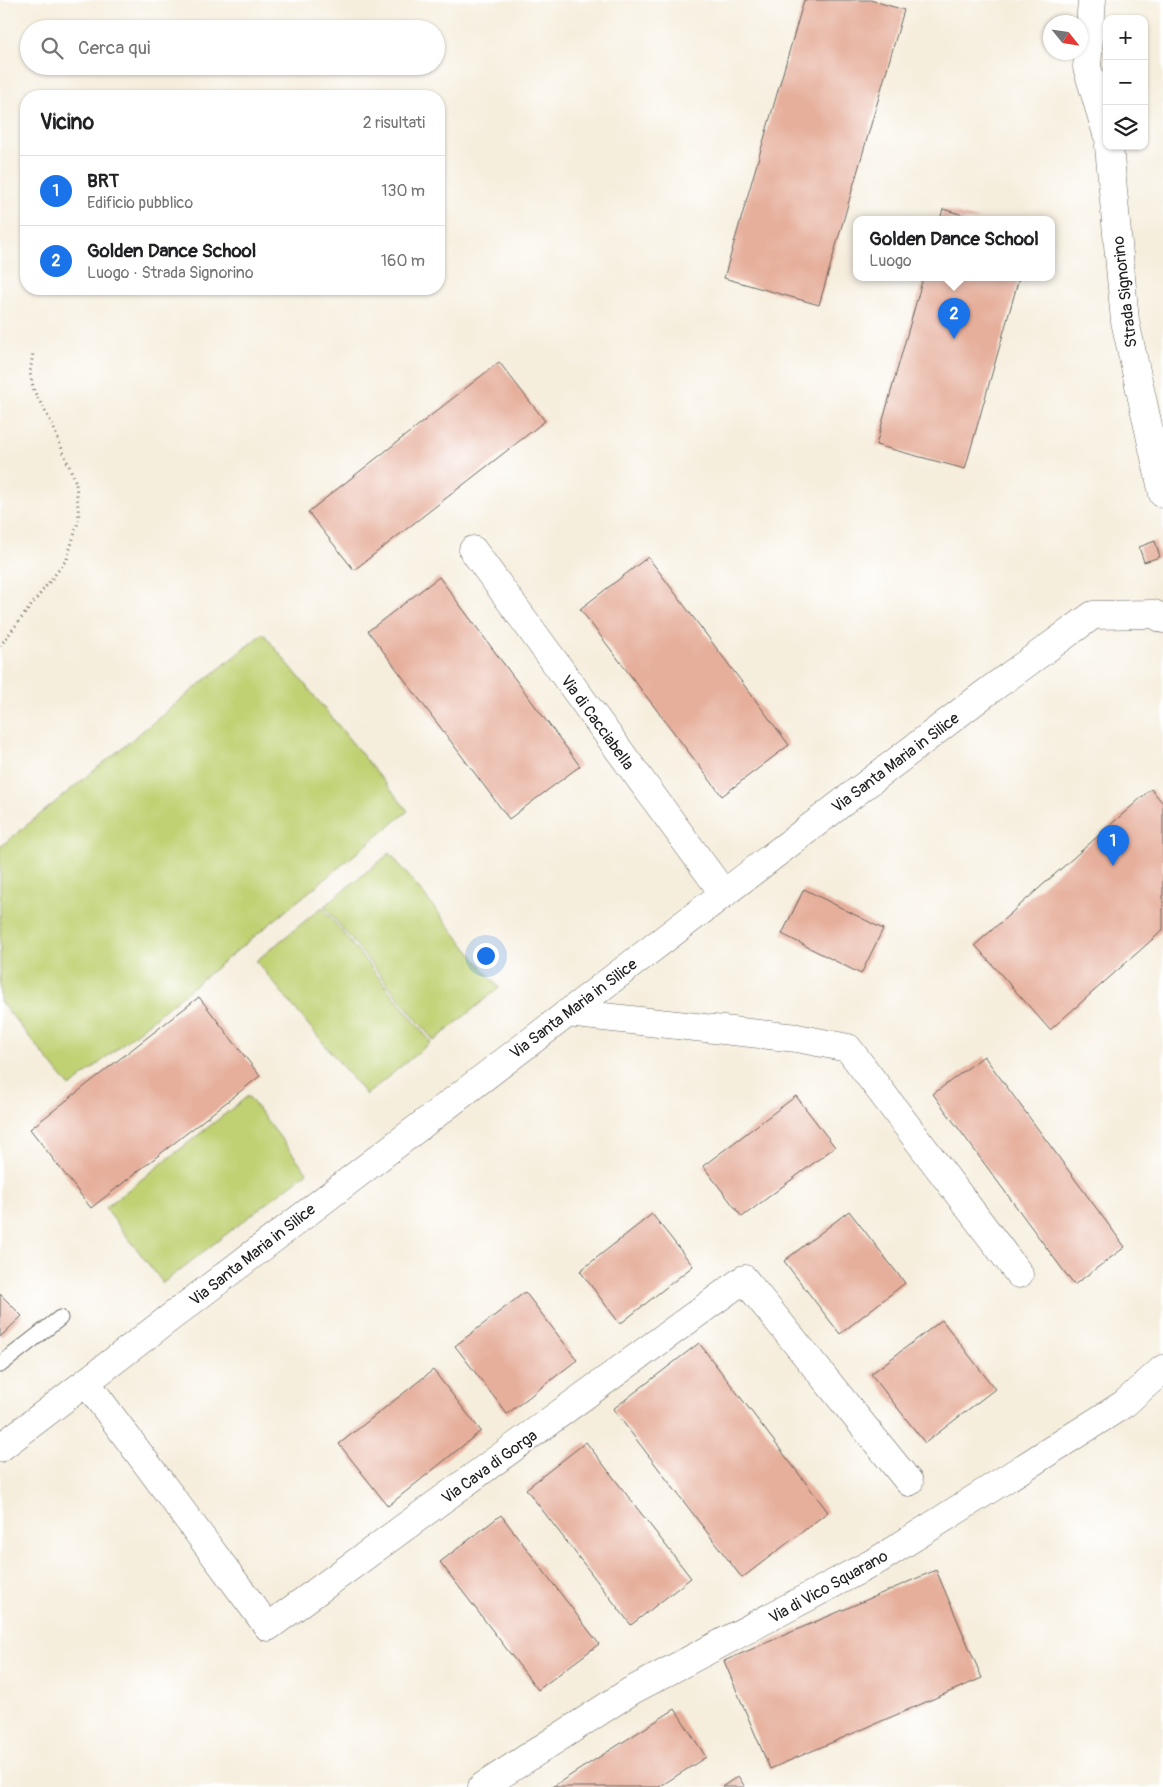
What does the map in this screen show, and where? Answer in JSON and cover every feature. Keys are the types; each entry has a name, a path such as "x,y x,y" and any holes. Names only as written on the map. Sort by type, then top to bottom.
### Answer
{"street":[{"path":"1092,0 1087,67 1103,121"},
{"name":"Strada Signorino","path":"1110,150 1124,321 1163,494"},
{"name":"Via di Cacciabella","path":"473,550 724,894"},
{"name":"Via Santa Maria in Silice","path":"0,1448 983,695 1094,615 1154,614 1163,619"},
{"path":"567,1013 797,1038 848,1048 1019,1274"},
{"name":"Via Cava di Gorga","path":"86,1382 268,1627 744,1279 909,1482"},
{"name":"Via di Vico Squarano","path":"482,1787 631,1691 878,1560 1124,1404 1163,1369"}],"lane":[{"path":"0,1365 60,1318"}],"path":[{"path":"0,646 67,559 79,519 76,483 51,422 34,391 30,373 33,353"}],"green space":[{"path":"263,633 408,811 70,1087 0,1001 0,847"},
{"path":"390,853 499,988 434,1041 324,906"},
{"path":"322,907 431,1042 366,1095 256,961"},
{"path":"248,1096 307,1172 163,1283 105,1208"}],"building":[{"path":"804,0 870,0 904,10 819,305 724,278"},
{"path":"943,209 967,216 941,216"},
{"path":"922,281 1018,281 965,469 876,445"},
{"path":"499,362 545,421 354,570 308,512"},
{"path":"1155,541 1160,557 1144,562 1139,547"},
{"path":"648,557 789,745 722,796 580,609"},
{"path":"439,577 580,766 509,819 368,631"},
{"path":"1151,789 1163,803 1163,930 1050,1030 975,945"},
{"path":"804,889 883,929 861,974 782,934"},
{"path":"199,997 260,1076 91,1208 30,1129"},
{"path":"984,1056 1125,1247 1074,1285 933,1094"},
{"path":"796,1096 835,1147 742,1217 703,1166"},
{"path":"849,1211 905,1283 840,1334 784,1261"},
{"path":"652,1214 693,1266 620,1324 580,1271"},
{"path":"525,1292 577,1360 507,1414 455,1346"},
{"path":"0,1294 22,1316 0,1337"},
{"path":"942,1320 995,1389 925,1443 871,1374"},
{"path":"699,1343 828,1512 742,1578 613,1409"},
{"path":"433,1370 481,1431 388,1506 339,1444"},
{"path":"586,1442 691,1578 631,1625 526,1489"},
{"path":"501,1515 599,1644 538,1690 440,1562"},
{"path":"936,1570 982,1678 770,1769 724,1661"},
{"path":"675,1709 706,1757 659,1787 552,1787"},
{"path":"738,1776 745,1787 722,1787"}],"place":[{"name":"Golden Dance School","path":"954,339"},
{"name":"BRT","path":"1113,866"}]}
